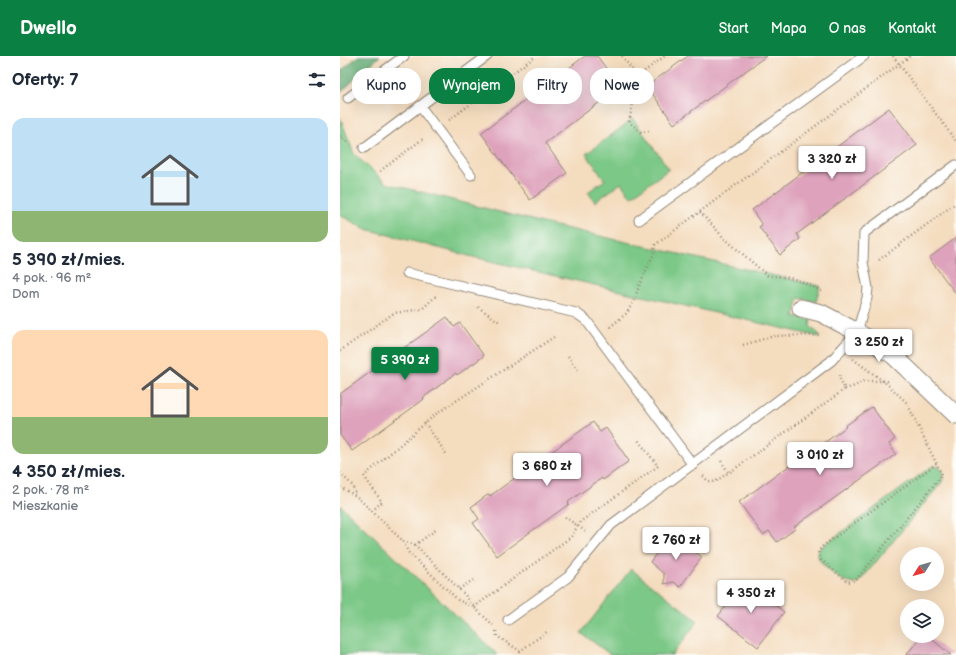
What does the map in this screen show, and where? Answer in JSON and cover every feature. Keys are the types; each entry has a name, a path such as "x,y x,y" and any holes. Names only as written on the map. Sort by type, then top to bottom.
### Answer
{"street":[{"path":"801,308 821,313 857,332 892,355 956,415"}],"lane":[{"path":"348,98 404,56"},
{"path":"364,148 487,56"},
{"path":"640,220 864,56"},
{"path":"420,106 470,175"},
{"path":"508,620 568,577 611,526 828,364 857,332 867,298 868,288 863,262 864,234 956,165"},
{"path":"407,272 576,313 586,320 693,464"}],"path":[{"path":"380,171 536,56"},
{"path":"622,56 631,68"},
{"path":"648,68 665,56"},
{"path":"893,56 956,141"},
{"path":"598,336 627,313 634,301 654,253 655,244 910,56"},
{"path":"633,104 629,122 641,132 649,131"},
{"path":"875,263 956,203"},
{"path":"700,212 724,238 767,275 795,280 812,286 828,295"},
{"path":"340,351 394,313 422,309 438,294"},
{"path":"472,303 501,323"},
{"path":"743,345 774,336 824,335"},
{"path":"382,502 364,476 424,423 554,337"},
{"path":"568,356 578,370"},
{"path":"852,358 882,380 907,403 942,475 856,580 848,582 821,560 818,552 823,546 936,464"},
{"path":"840,372 840,379 846,389"},
{"path":"704,476 708,481 715,482 846,389 863,381 895,381"},
{"path":"424,423 447,455"},
{"path":"474,607 571,536 580,522 658,466 638,440"},
{"path":"713,450 729,472"},
{"path":"340,473 353,486 356,496"},
{"path":"340,487 356,496 372,511 403,541 408,552 458,600 474,607"},
{"path":"372,511 386,500"},
{"path":"565,517 598,541"},
{"path":"415,545 437,529"},
{"path":"403,541 415,545 496,629 497,636 520,651 548,631"},
{"path":"459,589 473,580"}],"green space":[{"path":"358,56 380,56 367,68 352,68 352,82 340,93 340,72"},
{"path":"340,117 354,154 386,183 547,224 820,286 816,302 799,298 794,316 811,320 810,327 818,333 820,337 473,257 366,229 340,215"},
{"path":"633,119 669,169 631,197 621,183 595,202 588,192 605,180 586,154"},
{"path":"935,466 940,468 943,472 942,482 861,580 855,584 846,581 832,573 821,562 818,552 821,547 931,467"},
{"path":"340,505 498,655 340,655"},
{"path":"631,569 698,621 672,655 611,655 581,633"}],"building":[{"path":"585,56 597,56 606,68 590,68 590,104 597,104 545,143 567,173 530,200 481,133 523,102 523,104 582,104 582,68 569,68"},
{"path":"688,56 766,56 674,124 654,96 654,81"},
{"path":"889,108 917,145 797,234 800,239 780,255 759,227 762,225 752,210"},
{"path":"956,238 956,294 929,258"},
{"path":"447,317 454,327 460,323 484,356 457,375 456,373 423,398 424,399 419,403 352,451 340,435 340,394"},
{"path":"872,407 895,439 889,444 896,454 794,527 795,529 777,542 769,531 763,535 739,502 811,450 813,451"},
{"path":"593,422 600,432 606,428 629,461 603,480 602,478 568,502 569,504 497,556 473,523 479,519 471,507 489,494 490,496"},
{"path":"671,534 702,557 680,587 674,582 664,584 664,574 650,562"},
{"path":"745,582 784,612 758,647 718,616"},
{"path":"916,643 936,643 951,655 906,655"}]}
